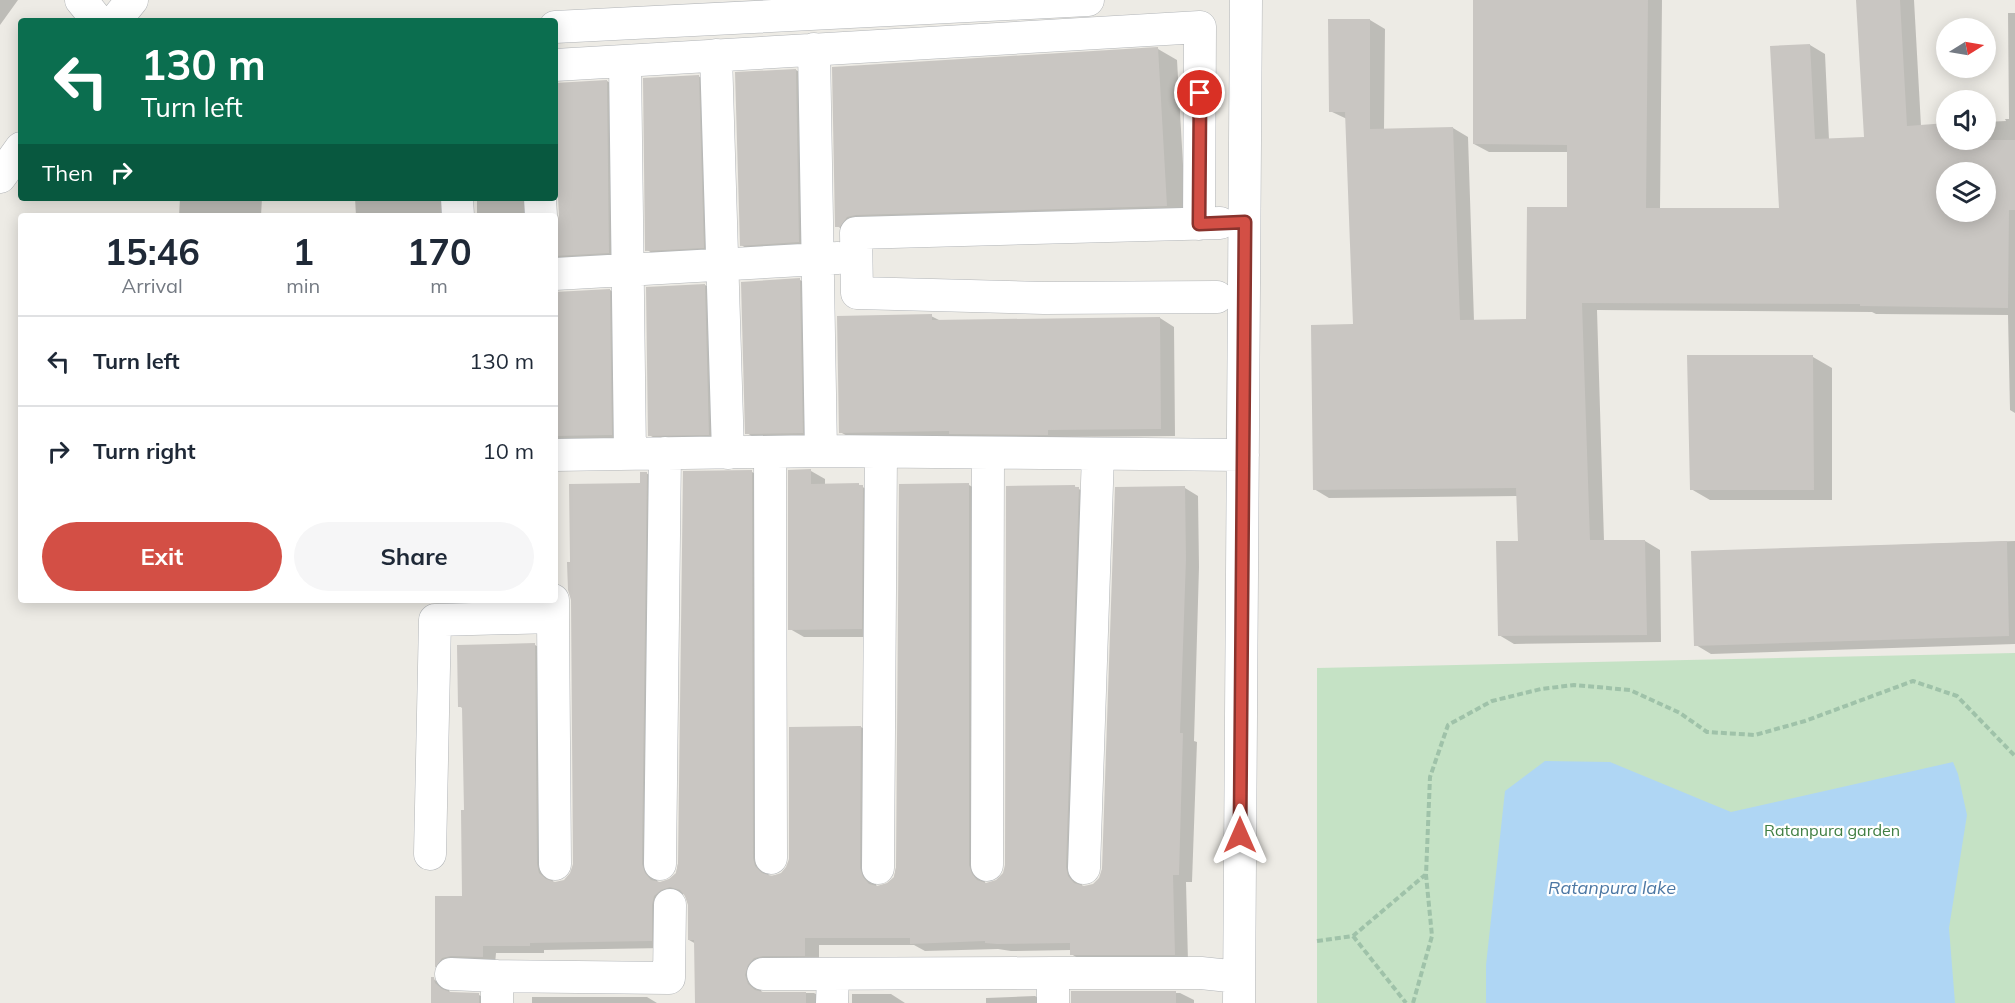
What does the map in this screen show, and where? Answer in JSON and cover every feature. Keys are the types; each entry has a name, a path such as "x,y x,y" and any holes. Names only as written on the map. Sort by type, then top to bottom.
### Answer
{"street":[{"path":"81,0 96,18"},
{"path":"117,18 132,0"},
{"path":"558,27 1088,0"},
{"path":"763,974 833,989 1053,988 1201,974 1239,990 1246,0"},
{"path":"558,65 1200,27 1199,224"},
{"path":"814,49 821,451"},
{"path":"716,55 728,453"},
{"path":"625,61 630,454"},
{"path":"0,177 18,152"},
{"path":"1217,297 1044,298 857,293 856,233 1245,222"},
{"path":"558,274 856,257"},
{"path":"558,455 821,451 1243,456"},
{"path":"770,452 771,858"},
{"path":"878,868 881,452"},
{"path":"660,864 665,453"},
{"path":"987,865 988,453"},
{"path":"1084,868 1098,454"},
{"path":"430,854 435,620 553,609 555,864"},
{"path":"452,974 497,989 669,991 670,905"}],"path":[{"path":"1413,1003 1432,936 1426,875 1430,777 1448,725 1492,701 1541,689 1574,685 1630,690 1680,713 1707,732 1755,735 1805,721 1913,681 1957,696 2015,756"},
{"path":"1317,941 1353,936 1426,875"},
{"path":"1353,936 1406,1003"}],"green space":[{"name":"Ratanpura garden","path":"2015,653 2015,1003 1317,1003 1317,668"}],"water":[{"name":"Ratanpura lake","path":"1545,761 1610,762 1731,812 1953,762 1967,815 1949,928 1955,1003 1486,1003 1486,965 1505,791"}],"building":[{"path":"1473,0 1648,0 1646,208 1779,208 1770,46 1810,44 1815,139 1864,137 1856,0 1900,0 1907,126 1936,124 1936,150 1996,150 1996,140 2015,140 2015,210 2009,210 2008,308 1860,306 1860,304 1582,303 1590,540 1645,540 1647,635 1498,636 1496,541 1518,541 1516,488 1313,490 1311,325 1353,324 1345,112 1329,112 1328,19 1370,19 1370,129 1453,127 1460,320 1526,319 1527,207 1567,207 1567,145 1473,144"},
{"path":"1158,47 1167,206 856,215 847,217 840,227 835,227 832,67"},
{"path":"796,69 799,242 740,246 735,72"},
{"path":"699,75 704,248 645,251 643,78"},
{"path":"607,80 609,253 558,256 558,83"},
{"path":"800,278 803,433 745,434 741,282"},
{"path":"705,284 709,435 648,436 646,287"},
{"path":"610,289 612,435 558,436 558,292"},
{"path":"932,314 932,320 1160,317 1161,429 1048,430 1048,435 949,434 949,431 839,433 837,316"},
{"path":"1687,355 1813,355 1814,490 1690,490"},
{"path":"811,469 811,484 859,483 863,485 862,629 788,630 788,470"},
{"path":"752,470 753,858 755,866 762,873 772,876 781,873 789,859 789,727 861,726 860,868 869,884 877,886 887,883 894,877 896,868 899,484 969,483 969,865 977,880 986,883 996,880 1003,873 1005,865 1006,486 1075,485 1079,487 1066,867 1068,876 1074,883 1084,886 1093,884 1099,878 1102,869 1115,487 1185,486 1186,559 1180,733 1183,733 1179,875 1173,875 1175,955 1070,955 1070,943 997,944 985,943 985,941 910,944 910,938 805,938 805,956 754,958 748,965 745,975 748,984 755,990 806,992 806,1003 695,1003 694,940 688,940 688,905 680,890 670,887 654,896 652,941 483,946 483,957 442,958 435,968 435,896 462,896 461,810 464,810 462,707 458,707 457,645 535,643 537,864 539,873 546,879 555,882 564,880 573,864 571,600 568,590 567,562 570,562 569,484 640,483 640,472 647,472 642,864 651,880 660,882 669,879 676,873 678,864 683,471"},
{"path":"2007,541 2009,636 1694,646 1691,551"},
{"path":"431,977 434,977 435,983 442,989 450,992 479,993 479,1003 431,1003"},
{"path":"1071,991 1176,991 1176,1003 1071,1003"}],"route":[{"path":"1200,93 1199,224 1245,222 1240,835"}]}
